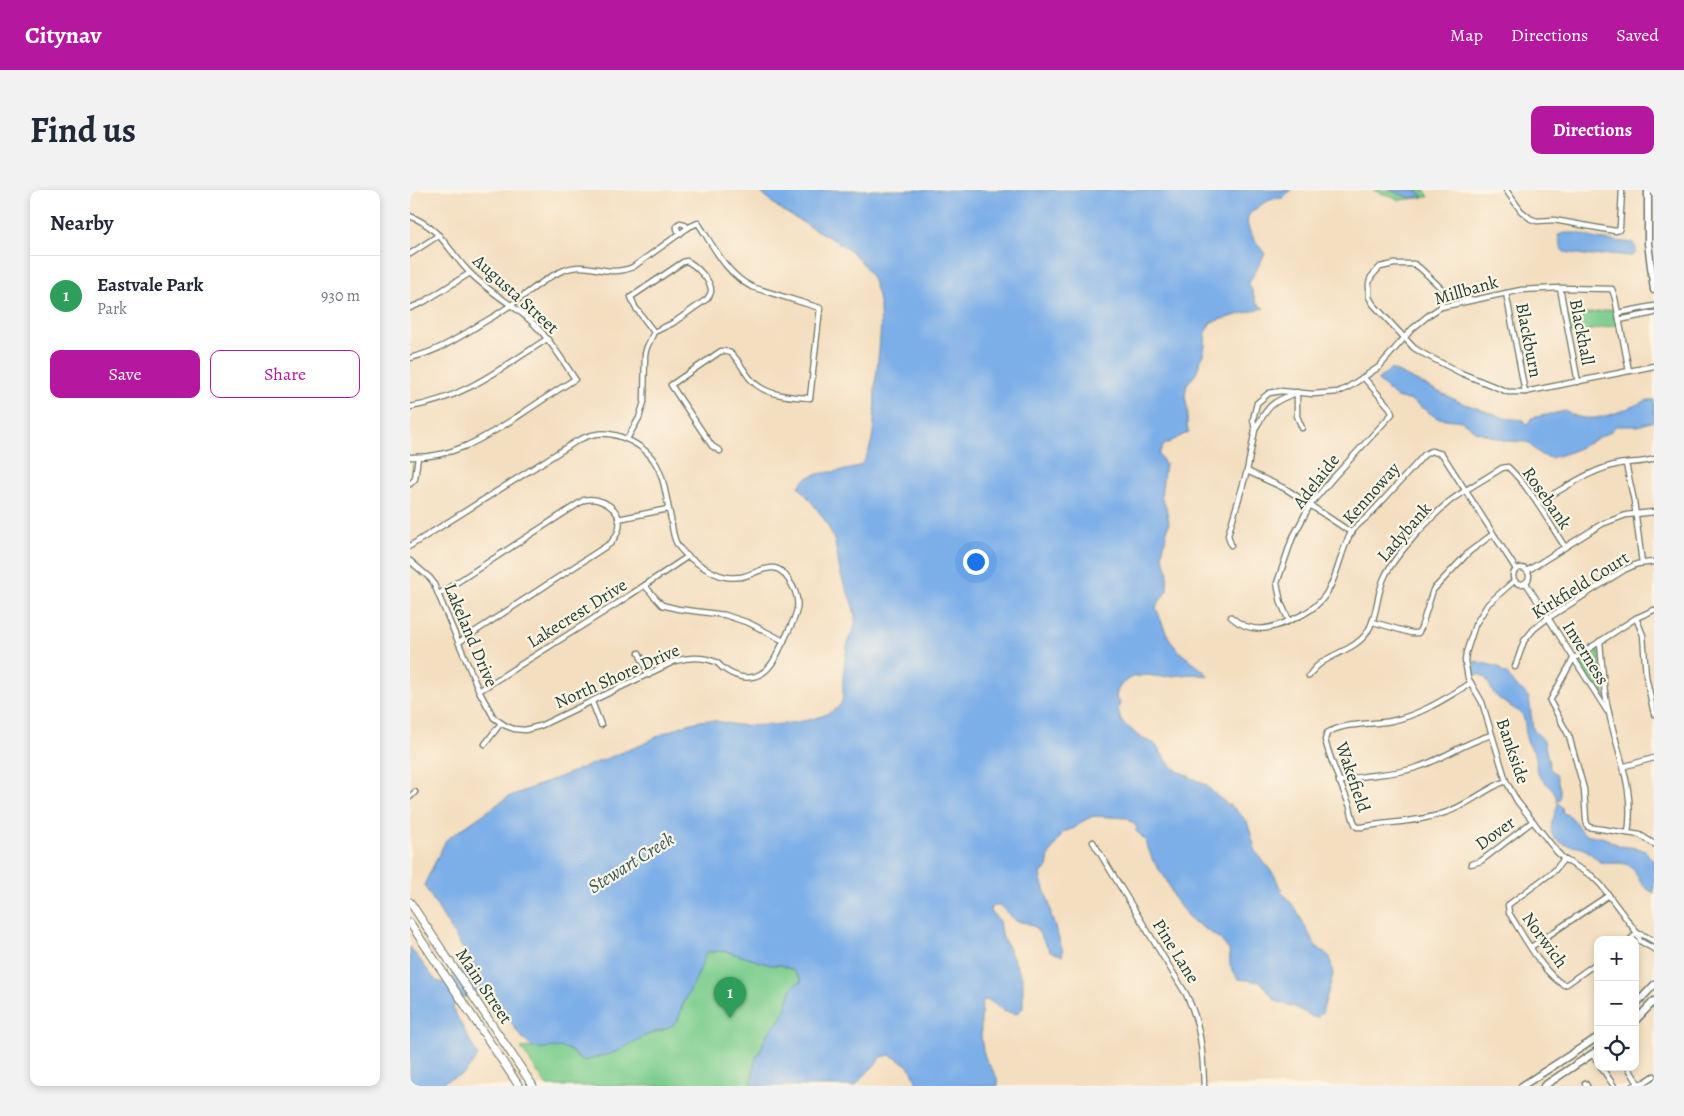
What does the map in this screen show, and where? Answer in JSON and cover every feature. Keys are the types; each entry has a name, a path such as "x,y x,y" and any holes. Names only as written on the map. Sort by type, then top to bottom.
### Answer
{"main road":[{"path":"1648,190 1648,243 1654,290"},
{"name":"Main Street","path":"410,902 533,1086"},
{"name":"Main Street","path":"410,922 519,1086"},
{"path":"1639,1001 1654,985"},
{"path":"1639,1017 1654,1001"},
{"path":"1522,1086 1594,1040"},
{"path":"1544,1086 1594,1053"}],"street":[{"path":"1506,190 1524,214 1535,221 1554,220 1614,231 1620,227 1622,190"},
{"name":"Augusta Street","path":"410,216 427,224 439,235 470,273 488,290 523,314 547,339 575,379 469,446 441,454 418,457"},
{"path":"680,234 677,225 680,223 684,224 688,228"},
{"path":"410,358 438,350 510,306 553,276 570,268 585,267 616,272 624,270 698,223 729,270 742,282 752,287 820,308 810,398 764,390 752,382 732,354 724,350 671,384 712,446 720,451"},
{"path":"410,254 439,235"},
{"path":"627,440 642,409 645,354 654,332 700,303 710,294 709,284 698,268 687,261 632,298 635,307 654,332"},
{"path":"1472,300 1458,297 1442,290 1414,264 1384,266 1373,273 1369,283 1369,297 1414,348 1461,373 1508,392 1525,392 1654,366"},
{"path":"410,308 422,303 470,273"},
{"name":"Millbank","path":"1255,430 1253,419 1257,403 1269,393 1281,391 1313,394 1338,392 1364,378 1379,367 1404,338 1429,315 1441,308 1521,290 1560,288 1612,289 1618,313"},
{"name":"Blackhall","path":"1560,288 1578,382"},
{"path":"1441,308 1442,290"},
{"name":"Blackburn","path":"1506,293 1525,392"},
{"path":"1629,371 1618,313 1654,306"},
{"path":"1619,320 1654,313"},
{"path":"410,407 428,404 460,393 547,339"},
{"name":"Adelaide","path":"1289,621 1281,603 1277,583 1292,539 1310,505 1392,414 1390,408 1364,378"},
{"path":"1297,392 1297,416 1302,428"},
{"name":"Millbank","path":"1231,544 1228,536 1247,471 1255,430 1266,410 1272,404 1297,392"},
{"path":"410,546 584,436 607,433 627,440 650,454 655,460 663,479 676,543 688,557"},
{"name":"Kennoway","path":"1231,617 1243,625 1257,629 1276,627 1306,613 1316,606 1331,585 1341,555 1352,533 1424,455 1431,451 1442,454 1466,491"},
{"path":"410,457 418,457 415,479 410,484"},
{"path":"1537,503 1584,476 1605,469 1654,459"},
{"path":"1626,464 1642,563"},
{"name":"Rosebank","path":"1506,467 1512,470 1537,503 1565,547"},
{"name":"Ladybank","path":"1308,676 1320,663 1365,635 1373,622 1384,578 1392,562 1443,508 1466,491 1506,467"},
{"path":"1247,471 1286,489 1352,533"},
{"path":"1466,491 1516,569"},
{"path":"439,594 584,500 594,498 606,503 615,512 619,528 611,543 458,642"},
{"path":"618,519 668,509"},
{"path":"1527,571 1602,524 1635,513 1654,512"},
{"path":"1373,622 1411,633 1418,633 1433,590 1475,546 1494,534"},
{"name":"Lakecrest Drive","path":"479,691 688,557"},
{"name":"North Shore Drive","path":"501,724 514,729 530,729 675,662 688,658 704,658 715,662 740,677 755,676 767,670 784,640 796,614 799,601 784,574 775,568 742,576 726,577 688,557"},
{"name":"Lakeland Drive","path":"410,561 430,578 439,594 479,691 492,715 501,724"},
{"name":"Kirkfield Court","path":"1515,667 1524,641 1534,629 1548,618 1613,576 1642,563 1654,562"},
{"path":"1522,568 1527,571 1529,577 1526,583 1520,584 1514,581 1512,574 1516,569 1522,568"},
{"name":"Bankside","path":"1514,581 1492,599 1484,609 1475,625 1465,661 1471,683 1482,702 1506,781 1517,801 1553,848 1564,859 1592,876 1609,895 1637,933 1640,941 1654,949"},
{"name":"Inverness","path":"1526,583 1608,712"},
{"path":"645,586 662,605 724,615 749,623 784,640"},
{"path":"1654,610 1636,618 1573,659 1550,701 1569,736 1584,789 1586,824 1591,828 1640,836 1654,844"},
{"path":"1636,618 1643,635 1646,676 1654,714"},
{"name":"Inverness","path":"1600,641 1608,712 1625,766 1629,792 1630,822 1628,833"},
{"path":"639,653 649,674"},
{"name":"Wakefield","path":"1471,683 1425,710 1392,721 1351,726 1330,732 1325,736 1326,743 1339,782 1350,807 1354,824 1357,827 1436,815 1463,804 1482,792 1506,781"},
{"path":"592,702 601,725"},
{"path":"486,744 501,724"},
{"path":"1339,782 1360,776 1412,769 1440,759 1465,744 1492,734"},
{"path":"1625,766 1654,758"},
{"path":"410,797 415,792"},
{"name":"Dover","path":"1471,864 1481,861 1533,821"},
{"name":"Pine Lane","path":"1093,842 1194,1010 1202,1040 1204,1086"},
{"name":"Norwich","path":"1564,859 1554,871 1512,900 1507,908 1551,975 1564,985 1594,965"},
{"path":"1531,947 1609,895"},
{"path":"1634,936 1637,933"},
{"name":"Bankside","path":"1637,933 1654,941"},
{"path":"1604,1071 1614,1086"},
{"path":"1630,1071 1637,1085 1654,1076"}],"green space":[{"path":"1373,190 1425,190 1429,197 1399,200"},
{"path":"1615,309 1617,325 1571,334 1567,317"},
{"path":"1593,648 1599,651 1604,702 1578,662 1578,659"},
{"path":"725,951 771,965 781,965 794,971 801,979 801,982 792,988 783,1016 766,1036 756,1057 752,1083 754,1086 547,1086 521,1048 562,1047 569,1049 578,1059 598,1057 616,1052 640,1038 662,1031 678,1020 687,994 707,952"}],"water":[{"name":"Stewart Creek","path":"759,190 1291,190 1283,198 1273,199 1261,205 1250,214 1247,220 1252,236 1265,254 1249,283 1257,304 1264,308 1211,322 1206,331 1202,358 1195,375 1187,384 1185,396 1189,432 1164,445 1159,454 1165,464 1161,497 1166,507 1169,522 1162,554 1168,571 1167,590 1156,607 1166,632 1176,649 1209,676 1191,674 1133,677 1121,684 1116,699 1120,702 1118,710 1121,721 1141,738 1155,744 1169,764 1178,771 1206,785 1247,821 1256,852 1275,876 1282,892 1296,909 1315,945 1330,957 1333,975 1322,1013 1318,1017 1313,1017 1297,1008 1276,1001 1261,982 1238,979 1230,965 1229,950 1220,939 1190,919 1175,900 1166,879 1153,861 1145,840 1136,831 1137,827 1127,818 1094,816 1083,821 1075,828 1063,832 1049,855 1047,868 1040,874 1063,951 1062,956 1050,951 1036,928 1027,923 1016,921 1000,906 992,906 990,910 999,921 1001,933 1023,979 1023,1008 1016,1014 1005,1011 988,1000 982,1001 981,1029 983,1050 997,1078 998,1086 917,1086 911,1070 901,1061 890,1055 881,1057 855,1086 754,1086 752,1083 756,1057 766,1036 783,1016 792,988 801,982 801,979 794,971 781,965 771,965 725,951 707,952 678,1018 673,1025 643,1037 614,1053 586,1061 570,1050 563,1048 536,1048 530,1045 518,1032 491,991 487,988 479,990 455,1001 453,1009 478,1056 464,1074 445,1081 442,1086 410,1086 410,947 436,981 445,983 469,959 424,885 446,840 508,797 641,745 685,725 705,720 738,725 792,723 821,716 832,711 842,702 845,658 849,638 855,626 855,613 841,576 834,540 828,525 799,487 804,480 812,476 852,469 860,465 865,459 872,440 880,343 880,309 872,278 863,264 850,251 785,212"},
{"path":"1388,190 1415,190 1423,195 1412,198"},
{"path":"1578,233 1596,239 1633,243 1636,253 1631,256 1610,254 1592,256 1564,252 1558,235"},
{"path":"1391,369 1460,402 1504,418 1524,420 1526,424 1529,424 1531,418 1566,411 1575,416 1586,418 1607,416 1648,400 1654,400 1654,421 1638,426 1616,426 1610,432 1573,451 1551,458 1541,455 1527,442 1506,441 1475,431 1462,421 1437,418 1412,401 1396,397 1377,380"},
{"path":"1475,661 1499,667 1502,672 1507,674 1515,686 1522,690 1529,698 1533,729 1544,741 1550,768 1556,775 1560,789 1559,801 1557,802 1553,791 1537,772 1536,758 1527,740 1522,714 1497,697 1483,676 1474,674"},
{"path":"1558,803 1562,807 1563,813 1570,816 1585,834 1605,838 1620,846 1638,848 1645,851 1654,862 1654,893 1640,882 1628,865 1601,862 1585,849 1567,845 1554,838 1551,828"}],"place":[{"name":"Eastvale Park","path":"730,1018"}]}
